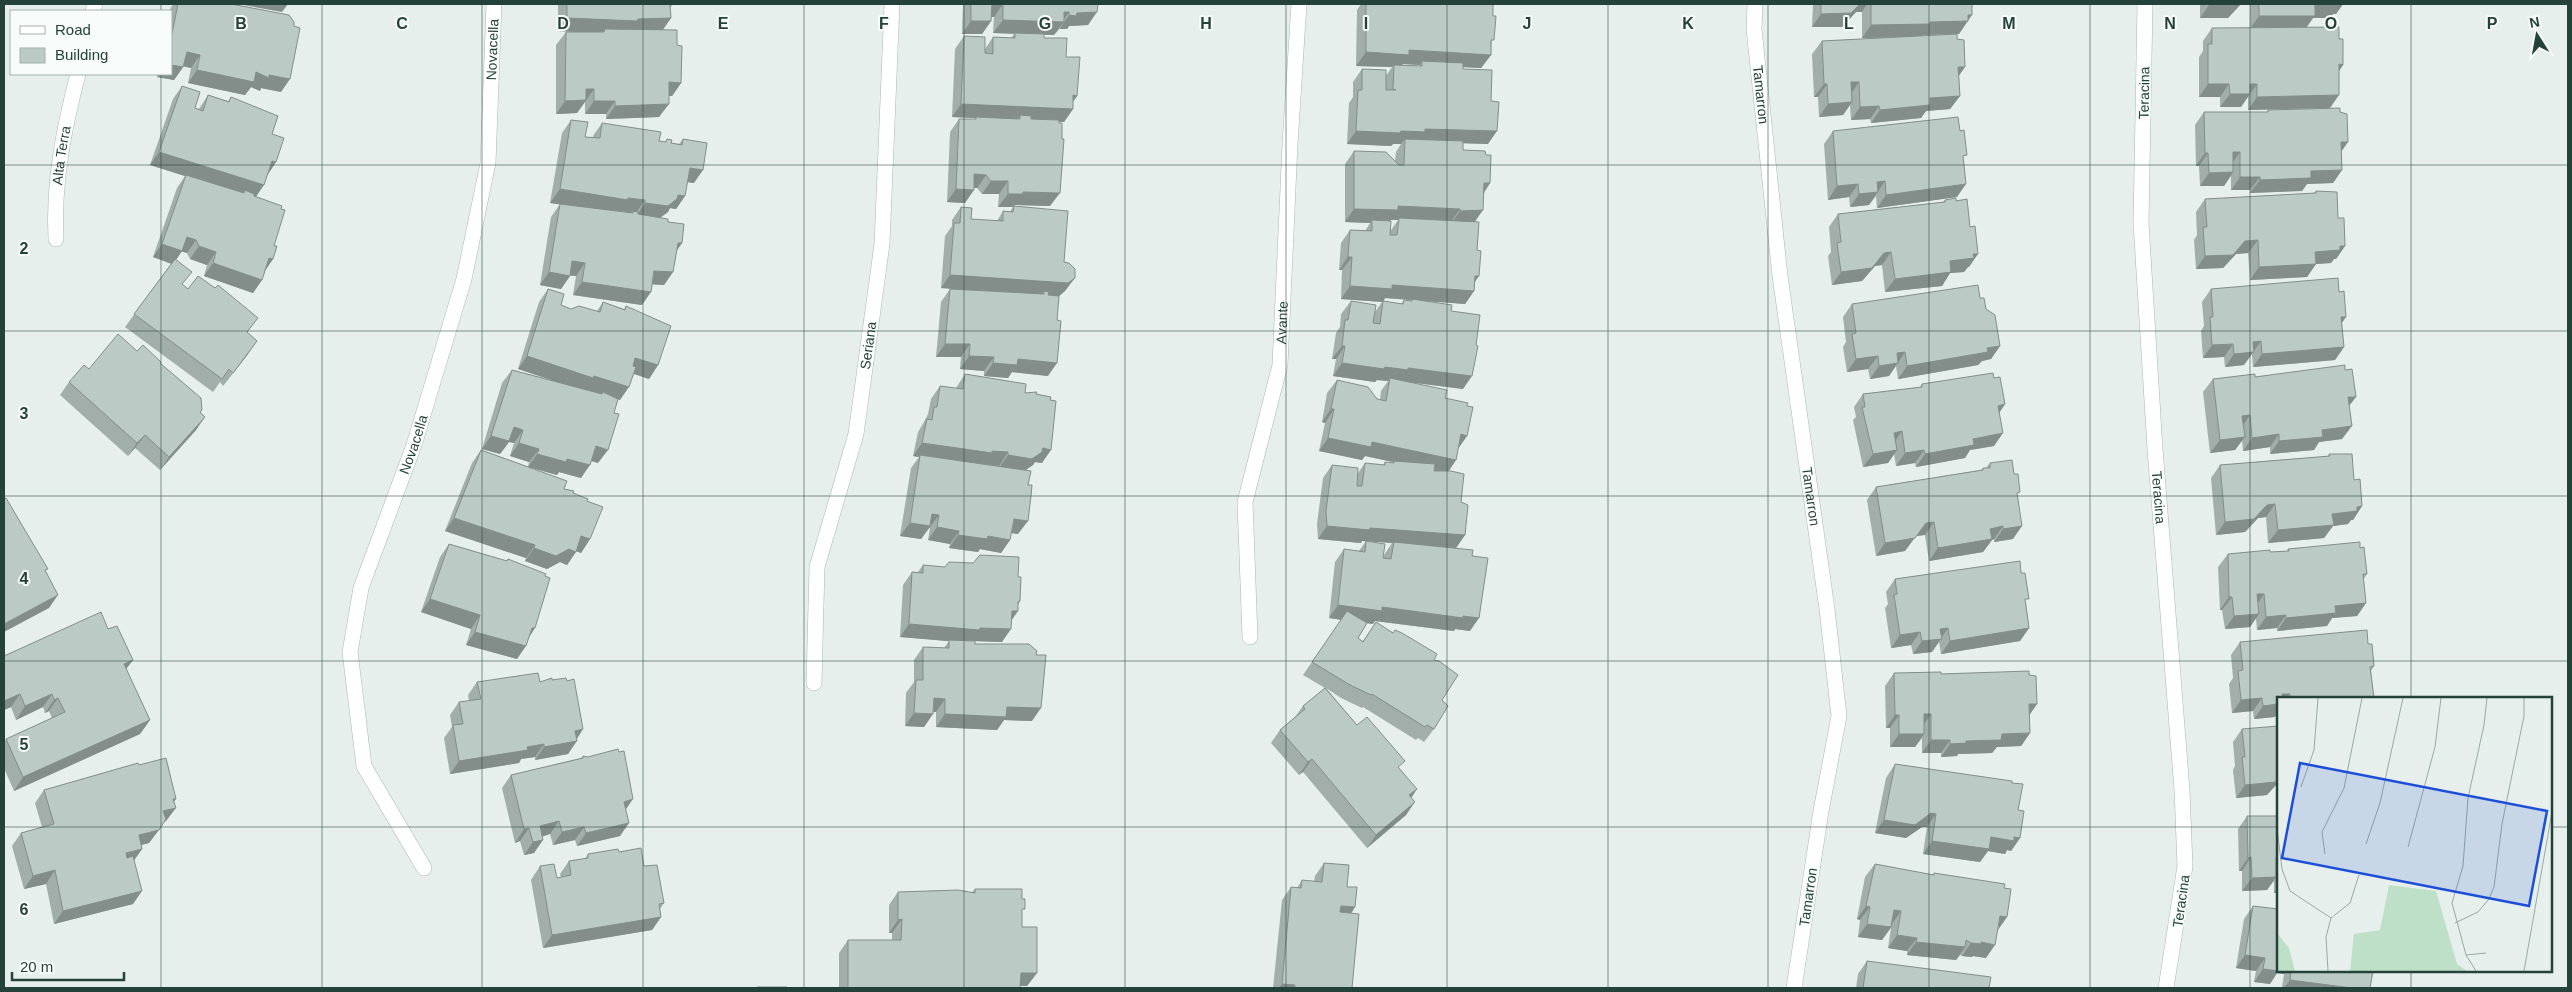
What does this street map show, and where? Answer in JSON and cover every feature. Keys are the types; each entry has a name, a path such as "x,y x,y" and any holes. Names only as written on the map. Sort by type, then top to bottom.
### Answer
{"street":[{"name":"Novacella","path":"424,868 364,766 350,652 361,588 414,445 464,279 488,163 494,4"},
{"name":"Seriana","path":"814,683 816,566 856,434 882,244 892,4"},
{"name":"Avante","path":"1250,637 1245,502 1280,365 1290,144 1299,4"},
{"name":"Tamarron","path":"1754,4 1754,29 1780,276 1827,609 1839,716 1821,811 1794,988"},
{"name":"Teracina","path":"2145,4 2141,223 2155,449 2182,790 2185,866 2166,988"},
{"name":"Alta Terra","path":"56,239 55,198 59,164 64,127 78,75"}],"building":[{"path":"178,4 231,4 289,15 294,22 294,26 300,28 290,79 269,75 269,78 256,72 254,82 197,70 200,55 187,52 183,67 172,65 172,34"},
{"path":"567,4 670,4 671,18 638,19 637,21 567,18"},
{"path":"971,4 992,4 991,21 971,21"},
{"path":"1003,4 1098,4 1097,12 1077,13 1076,16 1069,15 1069,12 1064,12 1064,22 1003,20"},
{"path":"1366,4 1493,4 1493,16 1496,16 1494,40 1491,40 1491,55 1409,50 1409,55 1366,52"},
{"path":"1821,4 1860,4 1851,13 1821,14"},
{"path":"1871,4 1972,4 1972,15 1968,15 1968,21 1871,25"},
{"path":"2209,4 2238,4 2209,5"},
{"path":"2259,4 2340,5 2315,5 2315,16 2259,16"},
{"path":"2339,27 2339,39 2343,39 2343,65 2339,64 2339,95 2257,97 2257,84 2250,84 2250,94 2230,94 2229,84 2208,84 2208,44 2212,44 2212,28"},
{"path":"605,29 677,30 677,45 682,46 681,83 669,82 669,104 615,106 615,101 594,101 594,89 586,89 586,100 565,101 566,32 604,32"},
{"path":"1015,33 1044,34 1044,38 1067,38 1066,57 1080,57 1077,96 1073,95 1073,109 961,104 964,36 985,37 985,53 993,54 993,37 1015,38"},
{"path":"1957,34 1957,39 1964,40 1965,67 1958,67 1960,96 1930,98 1930,105 1880,110 1879,106 1860,107 1859,82 1851,82 1852,102 1828,104 1827,84 1824,84 1822,41"},
{"path":"1422,61 1463,63 1463,69 1492,70 1491,101 1499,102 1497,131 1425,129 1425,132 1401,131 1400,133 1356,131 1358,90 1362,90 1362,69 1386,70 1386,90 1396,90 1393,89 1394,65 1422,66"},
{"path":"182,86 200,92 195,108 203,111 208,95 229,102 231,97 278,116 272,134 284,138 276,162 272,161 264,185 159,152"},
{"path":"2340,108 2340,112 2347,114 2348,142 2341,142 2342,170 2311,171 2311,178 2260,180 2260,177 2240,177 2240,152 2233,152 2233,172 2209,173 2208,153 2205,153 2204,112 2268,112 2268,110"},
{"path":"1020,115 1031,116 1031,119 1059,120 1059,123 1062,123 1062,139 1064,139 1060,193 1023,192 1023,194 1008,194 1008,181 991,181 986,175 974,174 974,190 956,189 959,119 976,119 976,117 1020,119"},
{"path":"1958,117 1960,131 1964,130 1967,155 1963,156 1966,184 1886,195 1885,181 1877,182 1878,192 1859,194 1858,184 1837,186 1833,131"},
{"path":"571,120 588,122 585,137 600,138 602,123 661,132 659,141 666,142 667,139 672,140 671,143 682,145 683,139 707,143 703,170 690,168 685,196 678,195 677,199 668,206 645,203 645,200 628,198 628,200 560,189"},
{"path":"1405,139 1463,141 1463,150 1485,151 1486,155 1491,155 1490,183 1484,183 1483,210 1460,211 1460,209 1398,206 1398,210 1354,209 1354,151 1386,152 1399,165 1404,165"},
{"path":"186,175 244,193 245,190 254,194 254,196 282,206 281,209 285,210 274,246 277,246 273,259 269,258 262,280 213,263 216,252 199,246 196,240 187,237 182,251 162,244"},
{"path":"2316,191 2337,192 2338,218 2344,218 2345,246 2340,246 2340,250 2315,252 2316,264 2259,267 2258,240 2245,241 2233,255 2205,256 2203,227 2207,227 2205,199 2316,193"},
{"path":"1956,198 1956,201 1967,199 1970,227 1975,226 1978,254 1973,254 1974,258 1950,261 1951,272 1895,279 1891,252 1884,253 1872,268 1841,272 1837,243 1841,242 1838,214 1945,202 1945,200"},
{"path":"560,204 633,213 633,211 638,212 638,214 668,219 668,222 684,224 682,243 678,243 673,272 654,271 651,292 582,282 585,263 572,261 570,276 549,272"},
{"path":"1014,206 1068,211 1064,262 1069,263 1075,269 1075,278 1068,283 950,275 954,223 960,223 961,207 972,208 971,219 1003,221 1003,211 1013,212"},
{"path":"1399,218 1479,222 1477,250 1481,251 1479,276 1475,276 1474,291 1392,285 1392,289 1350,286 1352,257 1348,257 1350,230 1372,231 1372,220 1391,221 1390,235 1397,235"},
{"path":"175,259 192,272 182,284 188,289 198,276 215,288 218,285 258,318 247,332 257,341 233,373 229,369 222,379 134,314"},
{"path":"2338,278 2339,292 2344,291 2346,317 2341,317 2344,347 2262,354 2261,341 2253,342 2254,352 2234,354 2233,344 2212,345 2211,289"},
{"path":"1978,285 1980,298 1984,298 1986,309 1995,315 2000,346 1987,348 1988,352 1907,366 1905,352 1897,353 1898,363 1879,366 1878,356 1856,359 1852,334 1856,333 1852,304"},
{"path":"548,289 564,294 561,305 571,309 579,306 600,312 603,302 625,310 626,306 671,326 658,365 635,358 633,366 636,367 629,387 594,376 593,378 527,356"},
{"path":"950,289 1044,294 1044,291 1049,292 1048,295 1059,296 1057,320 1061,321 1057,363 1018,359 1017,365 993,363 994,357 969,356 970,344 945,344"},
{"path":"1412,299 1452,305 1451,311 1480,315 1476,345 1478,346 1472,376 1408,368 1408,370 1385,367 1384,369 1342,363 1345,346 1342,346 1345,320 1348,320 1351,301 1376,305 1373,323 1380,324 1383,301 1403,304 1404,300 1412,301"},
{"path":"118,334 137,351 143,345 160,363 201,398 202,410 200,412 205,417 169,457 145,435 137,443 69,382 84,365 89,369"},
{"path":"2345,365 2345,370 2352,369 2356,397 2348,397 2352,426 2322,430 2323,437 2279,441 2279,434 2252,438 2250,415 2242,416 2245,437 2220,440 2213,379 2255,374 2255,377"},
{"path":"512,370 602,394 603,392 618,399 614,413 619,414 608,450 596,446 590,465 567,459 566,462 537,454 539,449 519,443 523,430 514,427 509,441 491,436"},
{"path":"1993,373 1994,378 2000,377 2005,404 1998,406 2003,433 1973,439 1974,445 1925,454 1924,450 1905,453 1902,431 1894,433 1897,450 1873,454 1862,407 1865,407 1863,394 1922,387 1922,384"},
{"path":"965,374 1026,384 1025,393 1037,392 1036,394 1051,397 1050,400 1056,401 1051,450 1043,448 1042,452 1032,459 1008,455 1008,452 992,451 992,453 922,443 927,419 932,420 934,407 937,407 940,386 963,389"},
{"path":"1390,378 1447,390 1445,398 1468,403 1467,406 1473,407 1467,436 1461,434 1456,460 1372,442 1371,447 1328,438 1337,380 1368,387 1377,399 1386,401"},
{"path":"481,450 567,481 564,489 574,491 573,493 588,499 587,501 603,507 590,539 581,536 576,552 569,549 556,556 534,548 535,545 454,518"},
{"path":"2329,454 2352,454 2354,480 2360,479 2362,506 2357,507 2357,511 2332,514 2334,525 2278,530 2275,504 2267,505 2254,519 2225,522 2220,465 2330,456"},
{"path":"920,455 1031,471 1028,485 1032,485 1028,521 1014,519 1010,540 988,536 987,539 958,535 959,531 937,527 939,515 932,514 930,526 910,523"},
{"path":"2012,460 2014,474 2018,474 2020,492 2017,493 2022,526 2003,529 2003,526 1990,529 1992,539 1938,548 1934,522 1926,523 1915,538 1885,543 1876,487 1983,470 1983,468 1990,468 1990,463"},
{"path":"1394,461 1435,464 1434,471 1451,471 1464,474 1461,502 1468,505 1465,535 1327,526 1326,511 1332,465 1358,468 1357,486 1362,486 1365,463 1385,465 1385,462 1394,463"},
{"path":"6,498 48,569 45,570 58,595 4,624 4,499"},
{"path":"1366,541 1385,544 1383,558 1391,559 1394,542 1473,550 1472,556 1488,558 1479,618 1463,616 1463,618 1382,607 1382,611 1338,605 1344,549 1365,552"},
{"path":"2360,542 2360,548 2364,547 2367,574 2363,574 2366,603 2335,606 2336,613 2286,618 2286,615 2266,617 2264,594 2257,594 2259,614 2234,616 2232,597 2229,597 2228,554 2270,550 2270,552 2289,551 2288,549"},
{"path":"449,544 507,561 508,559 546,574 545,576 550,578 535,628 532,628 526,646 475,632 480,615 430,599"},
{"path":"980,555 1019,557 1018,577 1021,577 1020,601 1018,602 1018,611 1012,611 1011,629 980,628 979,630 909,624 912,572 923,573 923,565 945,567 949,562 973,563"},
{"path":"2020,561 2021,573 2025,573 2029,599 2025,599 2029,628 1950,641 1948,628 1940,629 1942,639 1922,641 1920,632 1900,635 1894,595 1897,594 1895,579"},
{"path":"1347,611 1367,623 1358,638 1363,642 1376,622 1393,633 1395,630 1402,633 1437,654 1434,660 1439,661 1458,675 1442,700 1448,706 1434,729 1427,725 1425,727 1372,694 1350,685 1312,662"},
{"path":"101,612 108,629 117,626 133,660 124,664 150,720 23,777 6,739 65,712 58,698 54,700 52,694 25,706 20,694 4,701 4,656"},
{"path":"2367,630 2368,644 2372,644 2374,666 2370,667 2374,697 2290,697 2290,694 2282,694 2283,697 2277,697 2277,704 2263,706 2262,698 2241,700 2238,671 2243,670 2240,642"},
{"path":"949,640 975,641 975,644 1029,644 1037,651 1036,655 1046,655 1041,708 1007,707 1006,717 945,714 945,699 934,698 933,714 914,713 916,680 923,680 923,647 949,648"},
{"path":"2029,671 2029,675 2036,676 2037,704 2029,704 2030,733 2002,734 2001,740 1966,741 1966,743 1950,744 1950,740 1931,740 1931,714 1924,714 1924,734 1899,734 1899,715 1895,715 1894,673 1941,672 1941,674"},
{"path":"538,673 540,682 552,678 552,680 566,678 567,681 574,679 583,729 575,731 577,741 544,747 544,744 527,747 528,750 459,761 453,725 463,724 459,702 481,699 477,682"},
{"path":"1325,688 1357,725 1367,717 1405,761 1398,767 1417,789 1409,795 1415,802 1376,835 1312,759 1308,762 1280,730 1305,709 1303,706"},
{"path":"2277,726 2276,782 2245,785 2242,729"},
{"path":"618,749 619,752 624,751 633,799 624,802 629,823 586,833 584,827 562,832 559,821 540,826 543,840 533,842 529,828 524,829 511,775"},
{"path":"166,758 176,799 173,799 176,808 163,811 166,819 159,830 139,835 142,849 126,853 127,858 133,856 142,891 63,911 55,870 33,876 21,833 54,824 44,790 138,763 139,765"},
{"path":"1895,764 2023,784 2018,810 2024,811 2020,838 2014,837 2014,841 1991,837 1989,849 1932,841 1936,814 1931,813 1915,825 1884,820"},
{"path":"2247,816 2277,816 2276,877 2252,878 2251,857 2248,858"},
{"path":"641,848 644,866 657,865 664,903 659,904 661,917 552,935 540,866 554,864 557,878 571,875 569,861 588,858 588,854 618,849 619,852"},
{"path":"1324,863 1349,865 1347,887 1357,887 1355,907 1341,906 1340,912 1359,914 1352,988 1295,988 1295,985 1282,984 1291,887 1301,888 1302,880 1322,882"},
{"path":"1875,864 1934,875 1934,873 2005,884 2004,888 2011,889 2007,917 2000,916 1995,945 1981,942 1981,944 1971,943 1966,940 1965,947 1916,942 1917,938 1897,935 1901,911 1894,910 1891,927 1867,924 1870,907 1866,906"},
{"path":"975,889 1022,889 1025,909 1022,909 1022,927 1037,927 1037,973 1021,973 1020,988 848,988 848,940 901,940 902,919 898,920 898,892 958,890 975,893"},
{"path":"2253,906 2277,909 2277,971 2263,969 2265,958 2245,955"},
{"path":"1867,961 1991,977 1989,988 1863,988"},
{"path":"2291,972 2373,972 2370,988 2352,988 2290,980"},
{"path":"787,987 787,988 757,988"}]}
